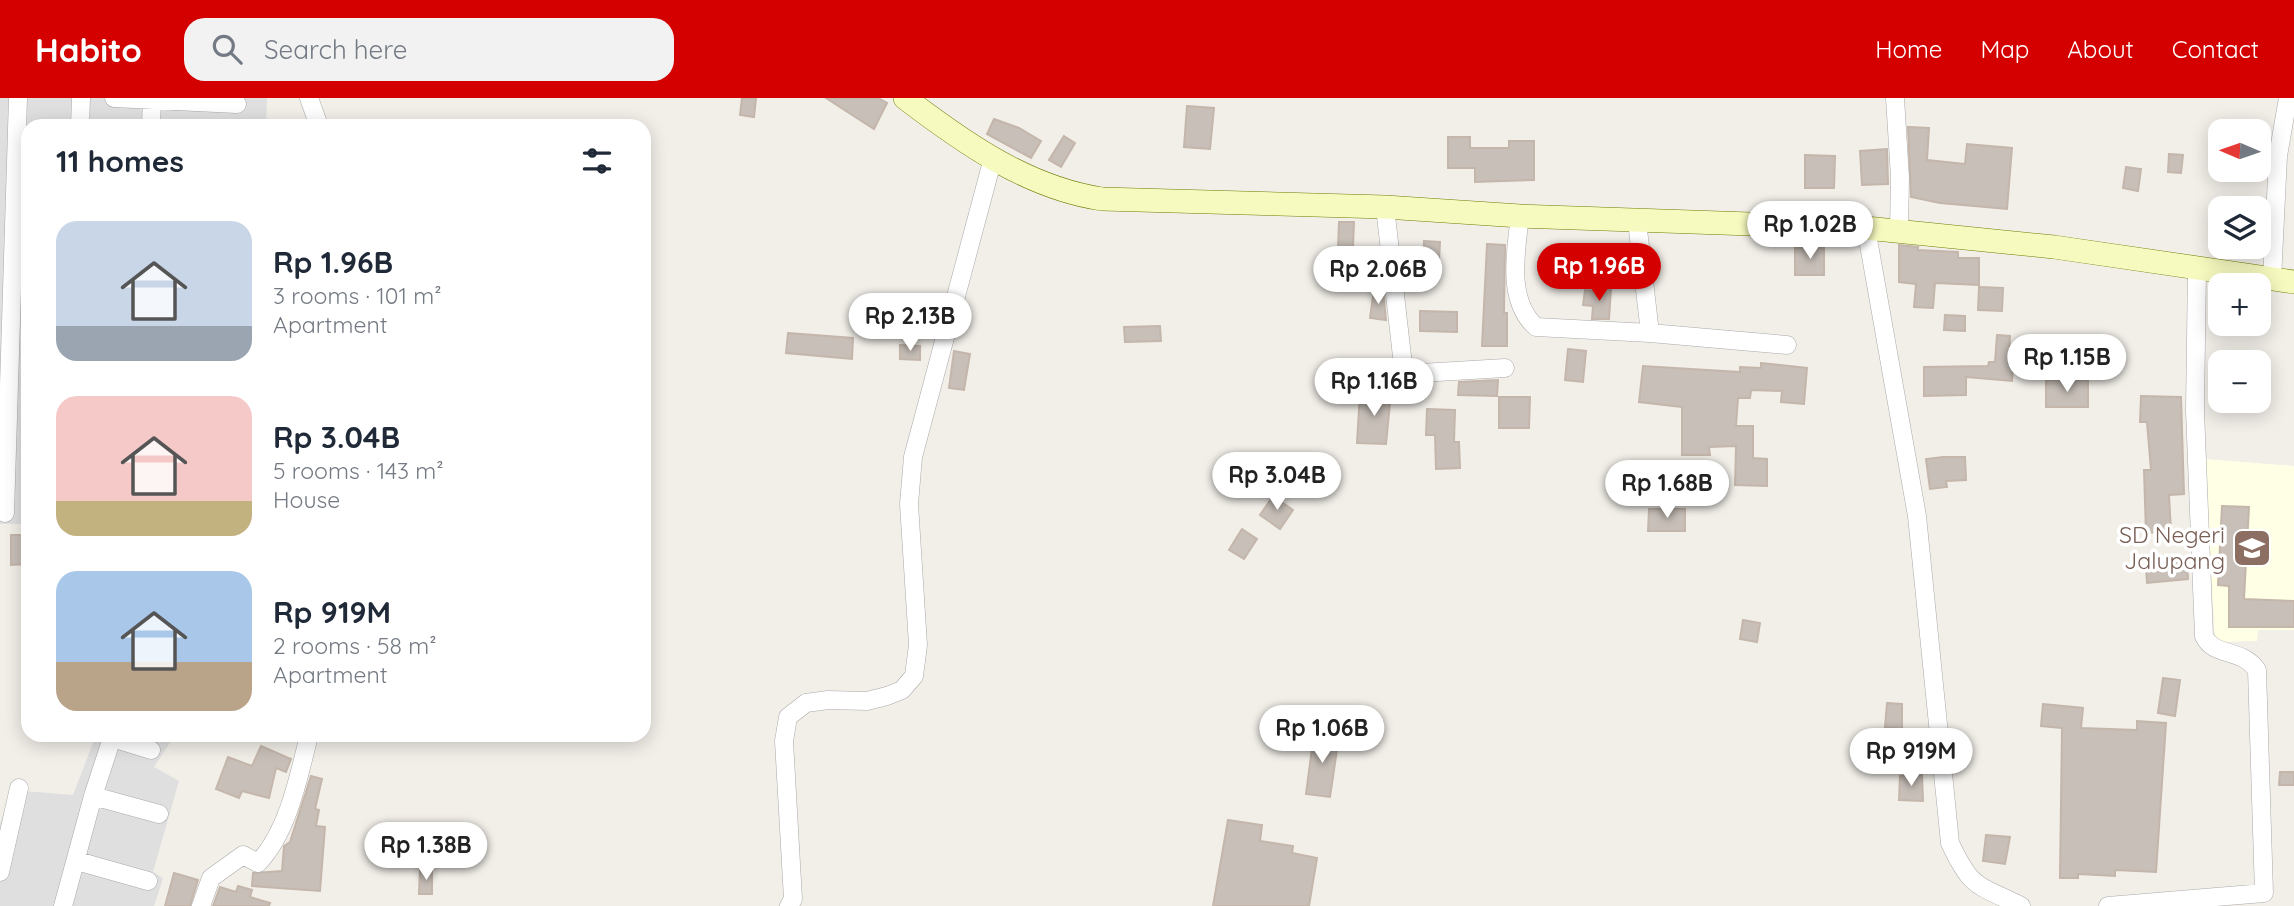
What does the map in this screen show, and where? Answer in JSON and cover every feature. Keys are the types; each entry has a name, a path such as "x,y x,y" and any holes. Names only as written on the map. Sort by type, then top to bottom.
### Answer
{"street":[{"path":"5,513 3,483 6,346 14,282 8,212 8,147 18,98"},
{"path":"80,119 81,98"},
{"path":"114,98 237,104"},
{"path":"309,98 316,119"},
{"path":"905,98 961,140 993,158 1070,194 1102,199 1385,207 1520,216 1866,228 2054,247 2283,281 2278,156 2288,98"},
{"path":"1895,98 1900,177 1899,231"},
{"path":"151,119 152,100"},
{"path":"789,906 793,899 784,741 788,717 806,704 828,700 866,701 887,696 902,690 914,676 918,645 909,504 913,457 993,158"},
{"path":"1385,207 1404,374 1505,368"},
{"path":"1520,216 1516,276 1520,304 1525,317 1536,327 1650,332 1787,345"},
{"path":"1637,220 1650,332"},
{"path":"1866,228 1917,516 1950,843 1963,869 1978,887 2021,906"},
{"path":"2108,906 2264,893 2256,670 2243,656 2216,649 2206,643 2204,636 2196,411 2197,268"},
{"path":"62,906 111,742"},
{"path":"127,742 150,750"},
{"path":"201,906 215,874 240,856 245,855 253,863 261,859 275,838 293,791 307,742"},
{"path":"0,872 19,788"},
{"path":"93,796 159,814"},
{"path":"77,861 148,881"}],"shaded area":[{"path":"0,98 267,98 266,119 21,119 21,524 0,524"},
{"name":"SD Negeri Jalupang","path":"2205,459 2294,466 2294,630 2258,630 2257,641 2215,642"},
{"path":"93,742 170,742 154,767 179,781 153,872 163,878 154,906 0,906 0,824 12,790 73,795"}],"building":[{"path":"742,98 756,98 754,117 740,115"},
{"path":"826,98 878,98 887,103 874,129"},
{"path":"1187,106 1214,108 1210,149 1184,147"},
{"path":"994,119 1019,128 1041,141 1031,158 987,134"},
{"path":"1908,127 1929,128 1927,160 1965,164 1967,144 2012,148 2007,209 1940,203 1911,197"},
{"path":"1064,136 1075,143 1061,167 1049,160"},
{"path":"1448,137 1470,137 1470,148 1509,148 1509,141 1534,141 1534,180 1475,182 1475,168 1448,168"},
{"path":"1887,149 1888,184 1862,185 1860,151"},
{"path":"2169,154 2183,155 2181,173 2168,172"},
{"path":"1805,155 1835,156 1834,188 1805,188"},
{"path":"2126,167 2141,169 2138,191 2123,188"},
{"path":"1339,222 1354,222 1353,247 1338,247"},
{"path":"1424,241 1440,242 1438,281 1407,279 1409,263 1423,264"},
{"path":"1487,244 1505,245 1504,313 1507,313 1507,346 1482,346"},
{"path":"1899,245 1918,247 1918,250 1958,252 1958,258 1979,258 1979,285 1935,283 1933,308 1914,307 1916,284 1899,282"},
{"path":"1795,248 1824,248 1824,275 1795,275"},
{"path":"1342,270 1356,270 1356,285 1342,284"},
{"path":"1979,287 2003,288 2002,311 1978,310"},
{"path":"1594,288 1611,289 1609,319 1592,319 1593,306 1583,305 1585,290 1594,291"},
{"path":"1374,289 1383,290 1386,320 1370,318"},
{"path":"1420,311 1457,312 1457,332 1420,331"},
{"path":"1945,315 1965,316 1965,331 1944,330"},
{"path":"1160,326 1161,341 1125,342 1124,327"},
{"path":"788,333 853,338 852,359 786,353"},
{"path":"1997,335 2010,336 2009,353 2038,357 2036,370 2013,367 2012,381 1966,377 1966,395 1924,396 1924,367 1988,366 1989,362 1995,362"},
{"path":"900,345 920,346 920,360 900,359"},
{"path":"1568,349 1586,351 1583,382 1565,380"},
{"path":"954,351 970,354 964,390 949,388"},
{"path":"1761,363 1807,368 1804,404 1781,402 1782,391 1751,390 1750,398 1738,398 1736,426 1753,426 1753,458 1767,459 1767,486 1735,485 1736,446 1709,447 1710,455 1682,455 1682,407 1639,402 1643,366 1740,372 1740,367 1761,368"},
{"path":"1498,380 1497,396 1458,395 1459,382"},
{"path":"2046,380 2088,380 2088,407 2046,407"},
{"path":"1360,392 1391,393 1386,444 1357,443"},
{"path":"2141,396 2181,397 2184,494 2169,495 2171,531 2146,533 2144,470 2151,470 2147,422 2140,422"},
{"path":"1499,397 1530,397 1529,428 1499,428"},
{"path":"1427,409 1455,410 1454,442 1459,442 1460,468 1436,469 1435,435 1426,435"},
{"path":"1965,457 1966,480 1946,481 1947,487 1930,489 1926,459"},
{"path":"1273,496 1293,510 1280,529 1260,515"},
{"path":"2222,506 2249,507 2244,599 2294,601 2294,627 2229,627 2229,586 2218,585"},
{"path":"1649,509 1685,509 1685,531 1648,531"},
{"path":"1242,529 1257,539 1244,559 1229,550"},
{"path":"11,535 21,535 21,564 11,565"},
{"path":"2187,562 2188,579 2147,583 2146,565"},
{"path":"1743,620 1760,623 1757,642 1740,639"},
{"path":"2163,678 2180,680 2175,716 2158,713"},
{"path":"1887,703 1902,704 1902,729 1885,727"},
{"path":"2043,704 2083,708 2081,728 2137,730 2137,721 2166,723 2156,872 2115,870 2115,876 2078,874 2078,878 2060,878 2062,728 2041,726"},
{"path":"1314,733 1339,736 1330,797 1306,794"},
{"path":"261,746 291,759 286,772 276,768 269,798 242,791 239,798 216,789 228,757 252,766"},
{"path":"2280,772 2294,772 2294,785 2279,785"},
{"path":"1922,775 1923,801 1899,800 1900,776"},
{"path":"311,776 322,779 315,809 319,810 316,826 325,827 320,891 252,886 253,873 282,871 284,846 290,842"},
{"path":"1228,820 1262,825 1260,841 1293,846 1292,853 1317,858 1309,906 1213,906"},
{"path":"1986,835 2010,837 2005,864 1983,861"},
{"path":"420,869 432,869 432,894 419,894"},
{"path":"174,873 198,880 190,906 165,906"},
{"path":"238,886 252,890 250,897 270,903 269,906 213,906 220,887 236,892"}],"place":[{"name":"SD Negeri Jalupang","path":"2252,548"}]}
